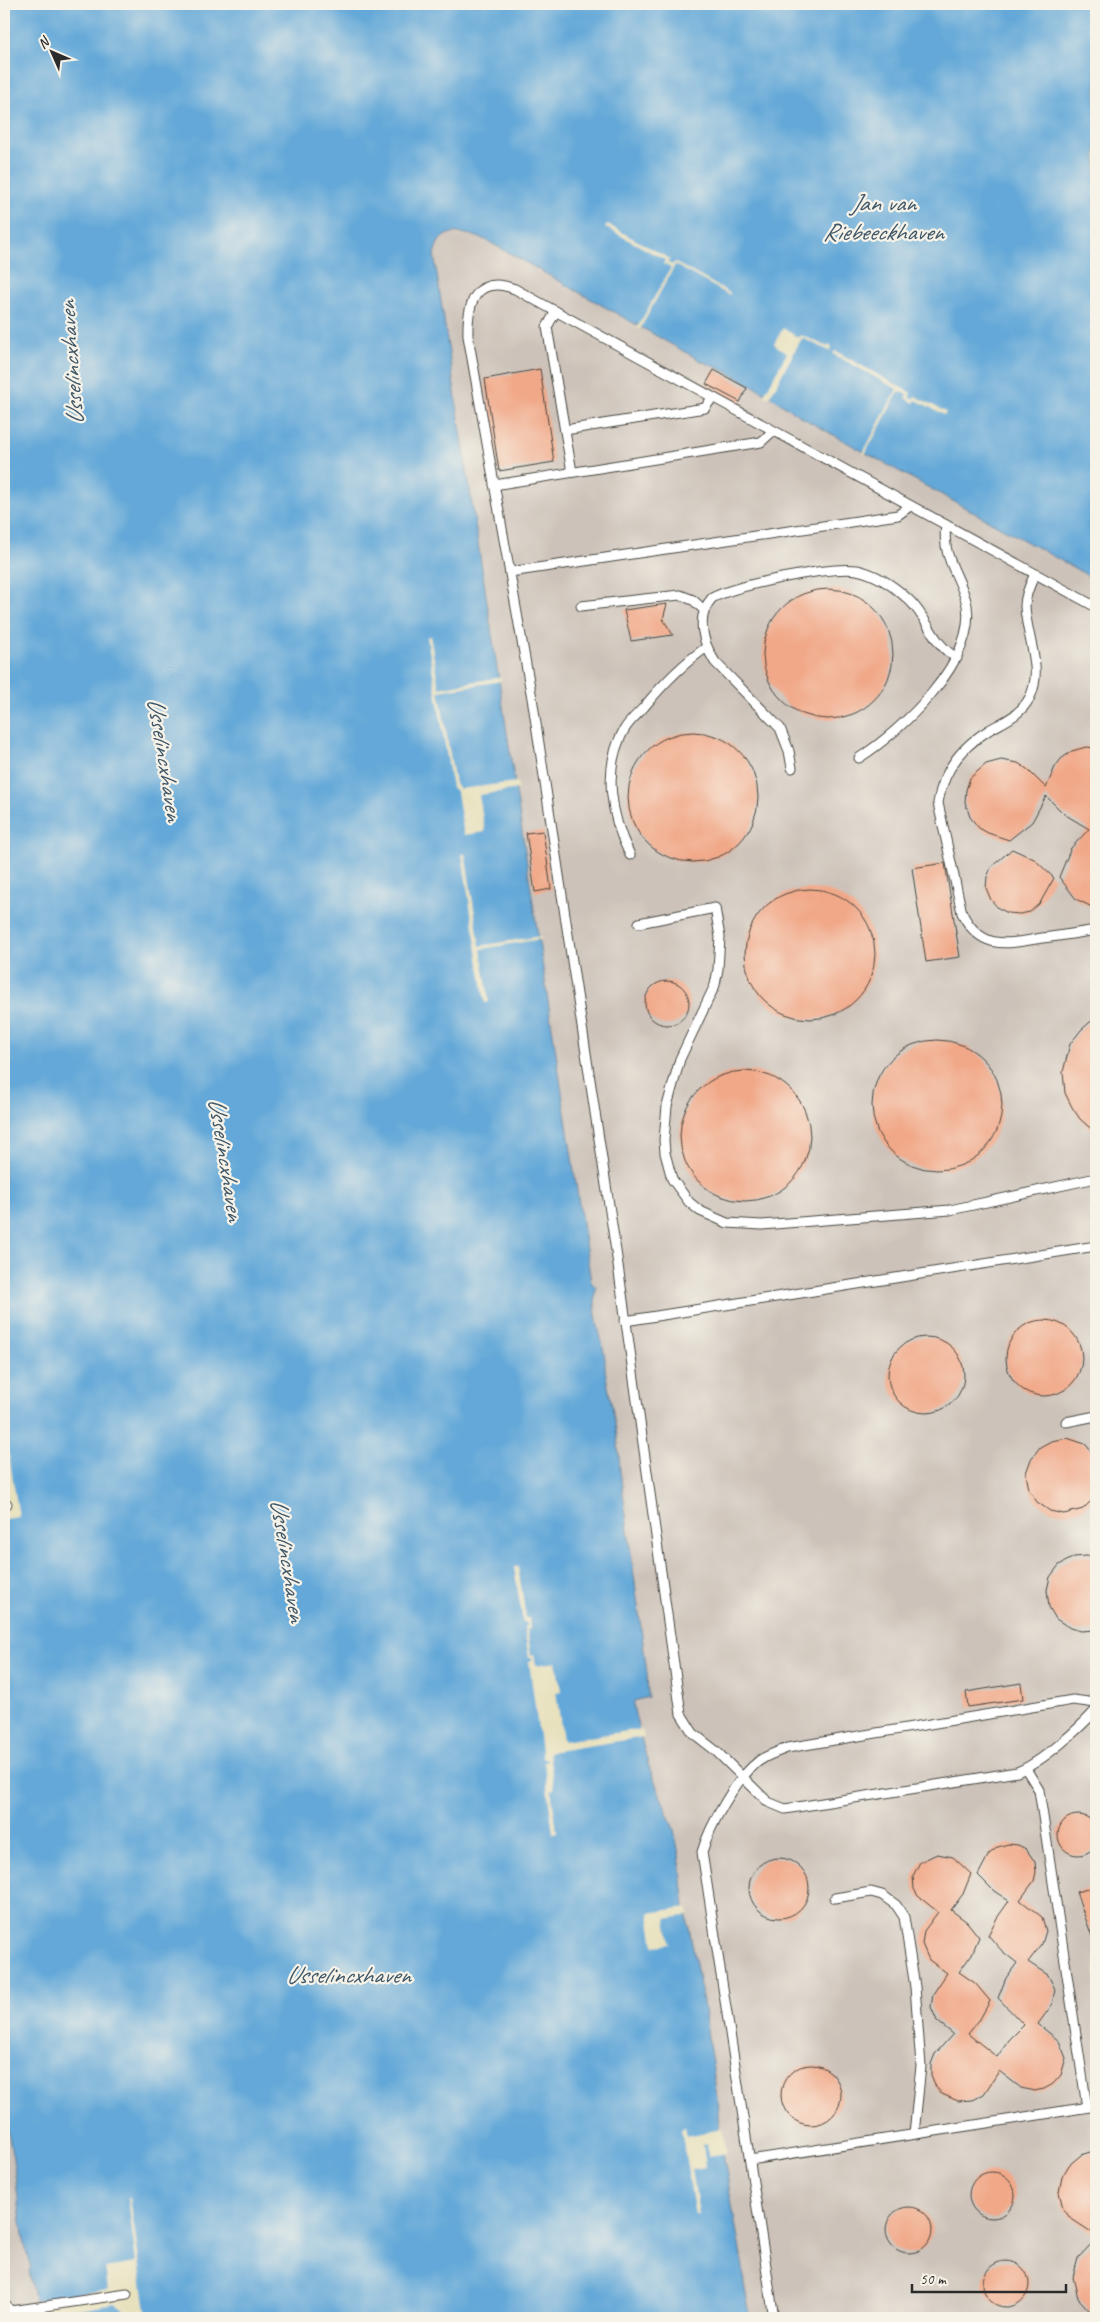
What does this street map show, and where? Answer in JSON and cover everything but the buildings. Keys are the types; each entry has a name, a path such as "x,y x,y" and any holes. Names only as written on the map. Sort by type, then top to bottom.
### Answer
{"lane":[{"path":"1096,607 514,289 500,285 485,288 478,293 468,309 468,336 533,704 626,1321 681,1714 694,1733 716,1751 768,1802 785,1809 1007,1774 1026,1769 1088,1719 1096,1710"},
{"path":"556,311 547,327 572,472"},
{"path":"565,430 705,408 712,398"},
{"path":"494,485 762,442 772,431"},
{"path":"510,572 898,515 910,506"},
{"path":"859,758 877,746 911,717 957,658 965,637 968,617 966,604 945,548 946,525"},
{"path":"792,768 789,751 780,728 715,662 707,647 703,632 704,610 712,598 748,586 833,569 859,571 887,582 911,601 926,620 938,644 957,658"},
{"path":"1035,574 1027,593 1025,607 1036,670 1034,687 1030,698 1016,715 979,737 954,762 940,788 938,803 962,913 966,921 979,935 1004,944 1096,930"},
{"path":"581,606 673,595 687,597 704,610"},
{"path":"630,855 615,818 612,798 611,779 619,740 633,717 667,679 707,647"},
{"path":"639,922 715,908 718,922 720,952 715,985 680,1059 667,1106 664,1140 666,1160 672,1179 684,1196 700,1211 727,1222 762,1225 950,1210 1096,1178"},
{"path":"626,1321 1096,1246"},
{"path":"1066,1422 1096,1416"},
{"path":"774,2318 702,1852 712,1825 743,1777 760,1760 787,1748 1073,1700 1096,1704"},
{"path":"750,2160 1092,2106 1039,1790 1026,1769"},
{"path":"835,1898 871,1892 882,1894 896,1905 904,1917 915,1987 921,2066 914,2134"},
{"path":"4,2304 11,2311 127,2294"}],"shaded area":[{"path":"4,4 1096,4 1096,2318 4,2318"}],"water":[{"name":"Usselincxhaven","path":"4,4 1096,4 1096,580 801,417 753,386 701,361 486,240 461,233 447,235 441,238 434,255 591,1282 596,1288 595,1305 605,1356 605,1373 617,1435 620,1471 647,1673 648,1697 634,1701 633,1707 648,1764 674,1830 679,1854 685,1907 702,1996 717,2097 719,2129 751,2318 37,2318 29,2270 31,2269 23,2232 9,2137 4,2118"}],"pier":[{"path":"607,224 670,259 668,263 673,265 674,262 730,293 729,295 675,265 640,329 637,328 671,268 663,264 665,260 605,227"},
{"path":"783,328 799,338 801,335 832,347 830,351 802,338 769,398 764,395 787,353 774,344"},
{"path":"835,351 911,393 909,397 913,399 915,396 946,412 944,415 916,400 914,403 905,398 907,395 899,391 865,454 863,453 897,389 833,354"},
{"path":"430,636 439,688 501,677 501,681 439,691 455,784 460,789 517,782 518,789 479,795 485,832 464,835 457,792 452,787 427,637"},
{"path":"462,854 465,854 480,946 541,936 541,939 481,949 489,1002 485,1003"},
{"path":"4,1426 19,1517 4,1519"},
{"path":"514,1567 518,1567 526,1618 529,1618 530,1629 527,1630 531,1655 534,1654 536,1665 556,1662 561,1691 556,1692 563,1741 642,1729 644,1737 549,1752 554,1789 551,1790 557,1832 553,1833 544,1762 547,1761 546,1758 542,1758 529,1661 532,1661 532,1658 529,1658 524,1627 527,1626 526,1622 523,1622"},
{"path":"687,1907 689,1915 666,1919 670,1944 654,1946 649,1913"},
{"path":"685,2127 687,2136 722,2129 727,2153 709,2156 707,2144 703,2145 706,2167 692,2169 699,2215 695,2215 681,2128"},
{"path":"128,2198 130,2198 147,2318 127,2318 125,2311 114,2303 34,2317 32,2302 108,2289 105,2268 136,2263"}],"water label":[{"name":"Jan van Riebeeckhaven","path":"883,216"}]}
